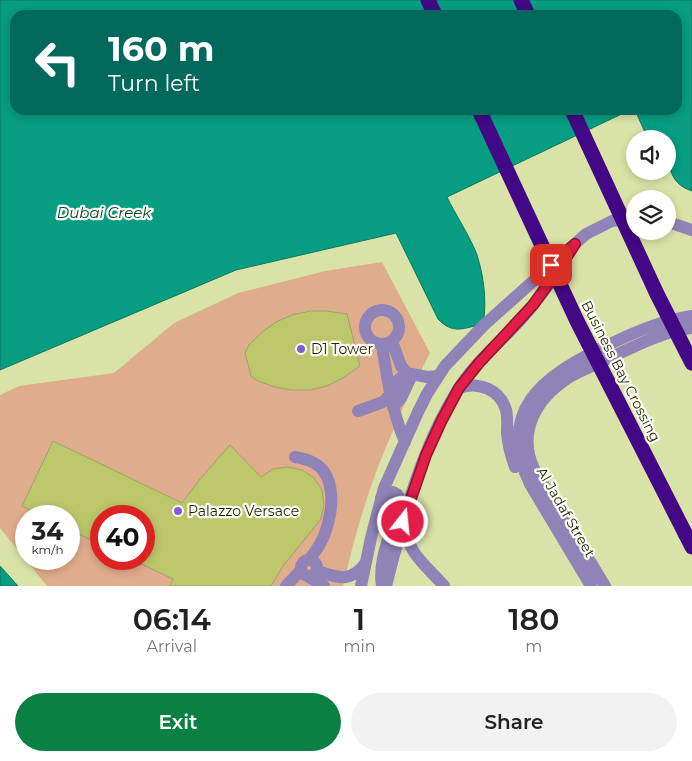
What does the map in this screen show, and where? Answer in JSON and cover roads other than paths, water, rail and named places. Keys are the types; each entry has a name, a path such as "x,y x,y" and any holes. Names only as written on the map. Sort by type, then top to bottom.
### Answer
{"highway":[{"name":"Business Bay Crossing","path":"481,115 577,321 689,541"},
{"path":"574,115 657,294 692,363"}],"street":[{"path":"361,586 381,498 418,412 438,376 458,351 484,325 575,244 598,227 626,220"},
{"path":"687,228 692,238"},
{"path":"386,586 403,522 426,455 459,388 479,363 536,301 575,244"},
{"name":"Al Jadaf Street","path":"591,586 524,472 518,444 521,420 525,408 540,388 575,361 637,330 669,320 692,316"},
{"name":"Al Jadaf Street","path":"605,586 528,458 526,440 534,412 568,378 646,340 692,328"},
{"path":"405,442 398,426 390,392 387,343 401,366 410,374 427,377 438,376"},
{"path":"358,411 383,402 397,381 410,374"},
{"path":"393,407 401,398 410,374"},
{"path":"459,388 474,384 483,386 498,395 503,402 506,411 509,447 517,474 554,534 571,552"},
{"path":"295,457 312,461 324,472 331,488 325,534 309,560 316,563 296,586"},
{"path":"381,498 394,492 399,497 382,557 382,586"},
{"path":"403,522 406,537 413,553 444,586"},
{"path":"286,586 308,574 343,578 352,576 360,571 365,564"},
{"path":"308,574 324,586"}],"water":[{"name":"Dubai Creek","path":"0,0 692,0 692,191 676,180 676,130 644,130 637,115 682,115 682,10 10,10 10,115 619,115 447,197 477,255 485,299 483,324 454,329 443,324 438,319 396,233 236,270 0,370"},
{"path":"0,566 18,586 0,586"}],"place":[{"name":"D1 Tower","path":"301,349"},
{"name":"Palazzo Versace","path":"178,511"}]}
